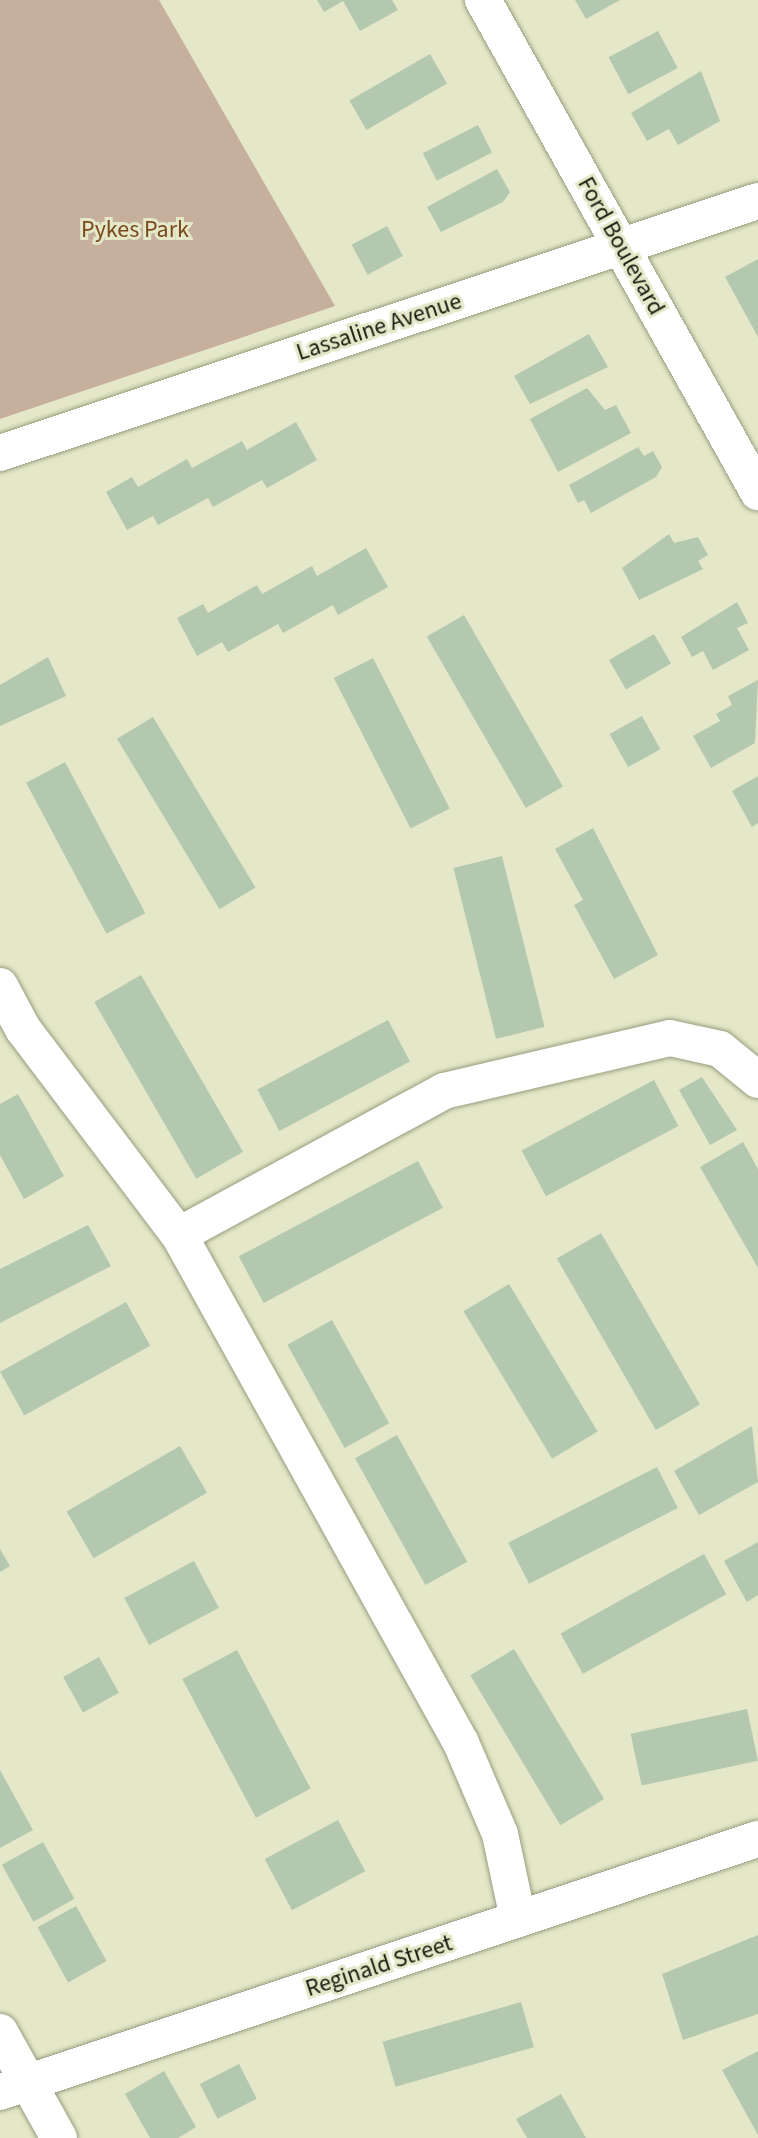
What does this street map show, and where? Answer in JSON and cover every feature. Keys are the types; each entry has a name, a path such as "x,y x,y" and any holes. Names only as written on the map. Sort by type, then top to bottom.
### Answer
{"street":[{"name":"Ford Boulevard","path":"483,0 758,492"},
{"name":"Lassaline Avenue","path":"0,453 758,201"},
{"path":"0,986 23,1029 179,1235 461,1743 500,1834 518,1919"},
{"path":"179,1235 444,1091 670,1038 720,1049 758,1080"},
{"name":"Reginald Street","path":"14,2088 758,1839"},
{"path":"0,2032 14,2088 59,2138"}],"green space":[{"name":"Pykes Park","path":"0,0 159,0 335,306 0,419"}],"building":[{"path":"317,0 392,0 398,10 360,31 343,1 324,12"},
{"path":"575,0 620,0 586,19"},
{"path":"658,31 678,68 628,94 609,57"},
{"path":"430,54 447,83 366,130 349,100"},
{"path":"701,71 720,121 678,145 669,129 647,141 631,113"},
{"path":"478,125 492,153 437,181 423,153"},
{"path":"497,169 510,192 503,202 441,232 427,207"},
{"path":"387,226 403,256 368,275 352,245"},
{"path":"758,259 758,337 725,277"},
{"path":"589,334 608,367 530,404 514,376"},
{"path":"587,388 605,410 616,405 631,433 558,472 530,419"},
{"path":"296,422 317,460 267,488 262,480 213,507 208,498 158,525 153,516 127,530 106,492 132,477 138,487 187,459 192,468 242,441 247,450"},
{"path":"638,447 644,456 653,451 662,467 656,477 591,513 584,500 578,503 569,485"},
{"path":"669,534 674,543 698,537 708,555 698,561 703,569 639,600 622,568"},
{"path":"366,548 388,587 338,615 333,605 283,633 278,624 228,652 222,642 197,656 177,618 203,604 208,613 257,585 262,594 312,566 317,576"},
{"path":"737,602 748,623 737,628 749,650 713,670 703,651 692,657 681,637"},
{"path":"464,615 563,786 526,808 427,636"},
{"path":"654,634 671,663 626,689 609,660"},
{"path":"48,657 66,696 0,726 0,685"},
{"path":"373,658 450,809 411,829 334,678"},
{"path":"758,680 755,743 711,768 693,736 720,721 716,714 732,705 728,696"},
{"path":"642,716 660,749 628,767 610,734"},
{"path":"153,717 255,888 219,909 117,739"},
{"path":"65,762 145,913 106,934 26,783"},
{"path":"758,776 758,823 752,827 732,791"},
{"path":"593,828 658,955 614,979 574,905 583,900 555,849"},
{"path":"502,856 545,1027 496,1039 453,868"},
{"path":"141,975 243,1152 196,1179 94,1002"},
{"path":"388,1020 410,1061 279,1131 257,1089"},
{"path":"702,1077 737,1130 710,1145 679,1090"},
{"path":"654,1080 678,1126 546,1196 522,1150"},
{"path":"18,1094 64,1176 24,1199 0,1155 0,1104"},
{"path":"743,1142 758,1169 758,1268 700,1167"},
{"path":"418,1161 443,1208 264,1303 239,1256"},
{"path":"88,1225 111,1266 0,1323 0,1269"},
{"path":"601,1233 700,1404 656,1430 557,1258"},
{"path":"509,1284 598,1431 552,1459 464,1311"},
{"path":"126,1302 150,1346 24,1416 0,1372"},
{"path":"332,1320 389,1423 345,1448 287,1345"},
{"path":"752,1426 758,1482 699,1515 674,1471"},
{"path":"397,1435 467,1562 425,1585 355,1458"},
{"path":"180,1446 207,1493 94,1558 67,1512"},
{"path":"657,1467 678,1508 529,1584 508,1543"},
{"path":"758,1542 758,1595 747,1602 724,1561"},
{"path":"0,1549 10,1566 0,1572"},
{"path":"704,1554 726,1594 583,1674 561,1634"},
{"path":"194,1561 219,1608 149,1645 124,1598"},
{"path":"514,1649 604,1799 560,1825 470,1675"},
{"path":"237,1650 311,1789 256,1818 182,1679"},
{"path":"99,1657 119,1693 83,1713 63,1677"},
{"path":"747,1709 758,1761 642,1786 631,1734"},
{"path":"0,1770 33,1830 0,1848"},
{"path":"338,1820 365,1871 292,1910 265,1859"},
{"path":"43,1842 75,1899 33,1922 2,1865"},
{"path":"76,1906 107,1961 68,1982 38,1927"},
{"path":"758,1935 758,2014 683,2040 662,1974"},
{"path":"521,2002 534,2047 396,2087 383,2042"},
{"path":"758,2051 758,2135 722,2070"},
{"path":"239,2064 257,2099 218,2119 200,2084"},
{"path":"164,2071 196,2127 178,2138 150,2138 125,2094"},
{"path":"561,2094 586,2138 527,2138 516,2119"}]}
